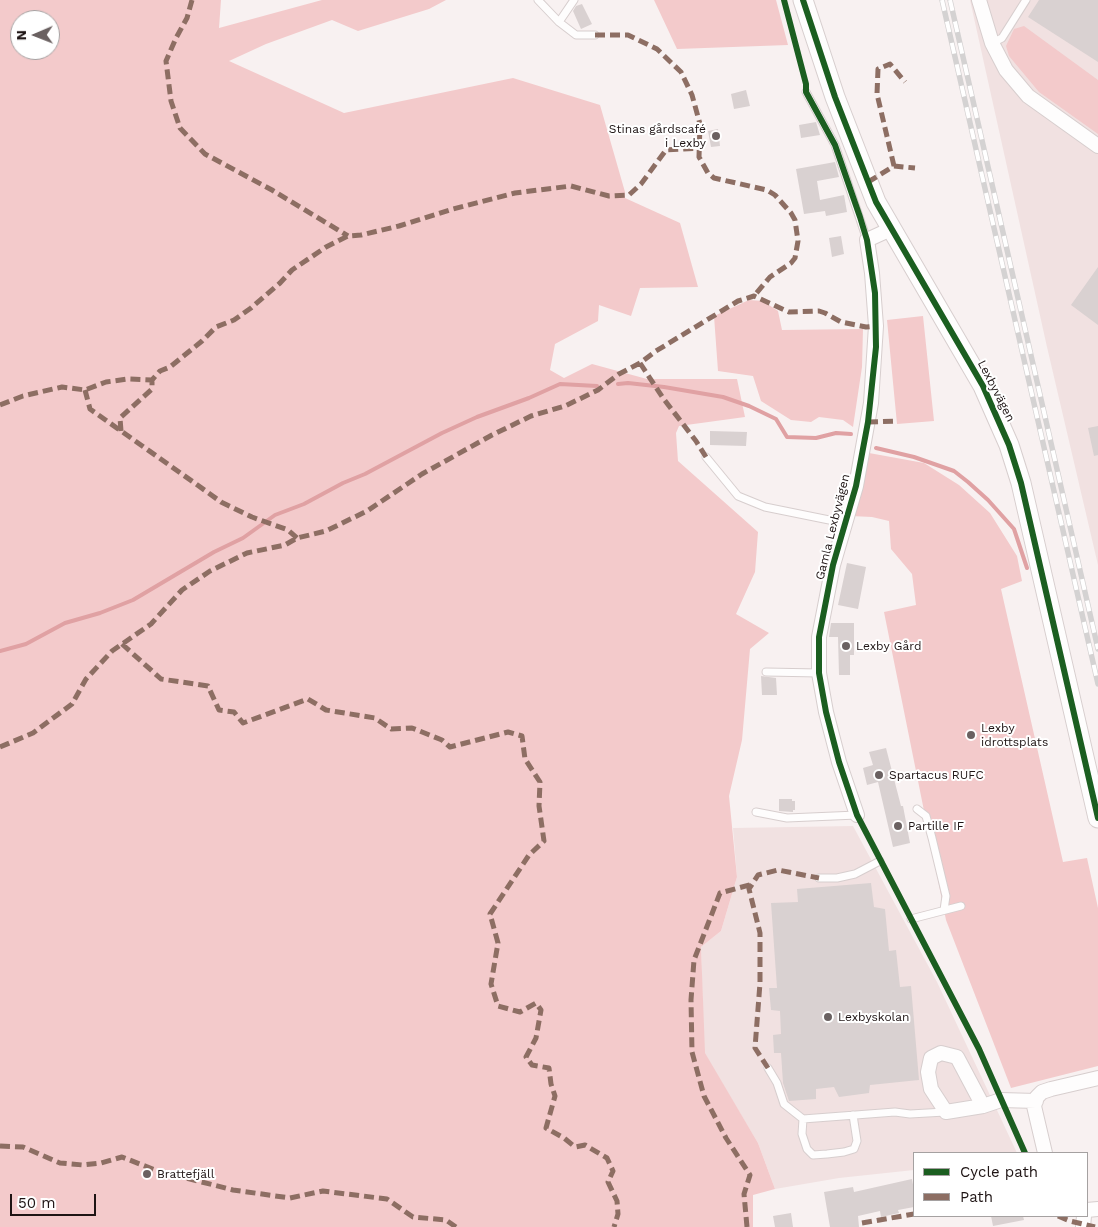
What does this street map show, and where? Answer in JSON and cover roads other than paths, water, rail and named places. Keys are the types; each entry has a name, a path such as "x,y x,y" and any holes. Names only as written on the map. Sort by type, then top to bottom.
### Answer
{"street":[{"name":"Lexbyvägen","path":"803,0 855,150 876,202 983,386 1009,445 1024,498 1098,818"},
{"path":"979,0 992,43 1006,70 1028,96 1098,146"},
{"path":"867,240 890,229"},
{"name":"Gamla Lexbyvägen","path":"857,815 839,762 826,712 819,673 819,637 833,565 856,486 868,422 874,368 876,318 867,240"},
{"path":"982,1106 957,1057 941,1053 931,1058 928,1072 931,1089 946,1112 982,1106 1000,1100 1036,1101"},
{"path":"1045,1152 1034,1106 1042,1092 1098,1078"}],"lane":[{"path":"538,0 559,22 576,35 595,35"},
{"path":"559,22 574,0"},
{"path":"992,43 1002,38 1026,0"},
{"path":"806,92 835,145 867,240"},
{"path":"706,457 738,496 765,507 844,523"},
{"path":"766,672 819,673"},
{"path":"917,809 926,816 932,838 946,896 944,910"},
{"path":"756,812 787,818 857,815"},
{"path":"819,878 837,878 855,874 880,860"},
{"path":"911,918 961,906"},
{"path":"768,1068 777,1083 784,1104 803,1119 895,1112 910,1114 946,1112"},
{"path":"803,1119 802,1134 807,1149 813,1154 835,1153 854,1149 857,1141 853,1115"}],"waterway":[{"path":"618,384 628,383 664,387 723,397 749,406 776,419 787,437 816,438 836,433 851,434"},
{"path":"0,651 26,644 65,623 100,613 133,600 214,552 243,538 275,515 304,504 477,417 529,398 560,384 597,386"},
{"path":"876,448 914,457 954,471 968,482 988,500 1014,529 1027,568"}],"railway":[{"path":"942,0 1098,684"},
{"path":"950,0 1098,649"}],"place":[{"name":"Stinas gårdscafé i Lexby","path":"716,136"},
{"name":"Lexby Gård","path":"846,646"},
{"name":"Lexby idrottsplats","path":"971,735"},
{"name":"Spartacus RUFC","path":"879,775"},
{"name":"Partille IF","path":"898,826"},
{"name":"Lexbyskolan","path":"828,1017"},
{"name":"Brattefjäll","path":"147,1174"}]}
